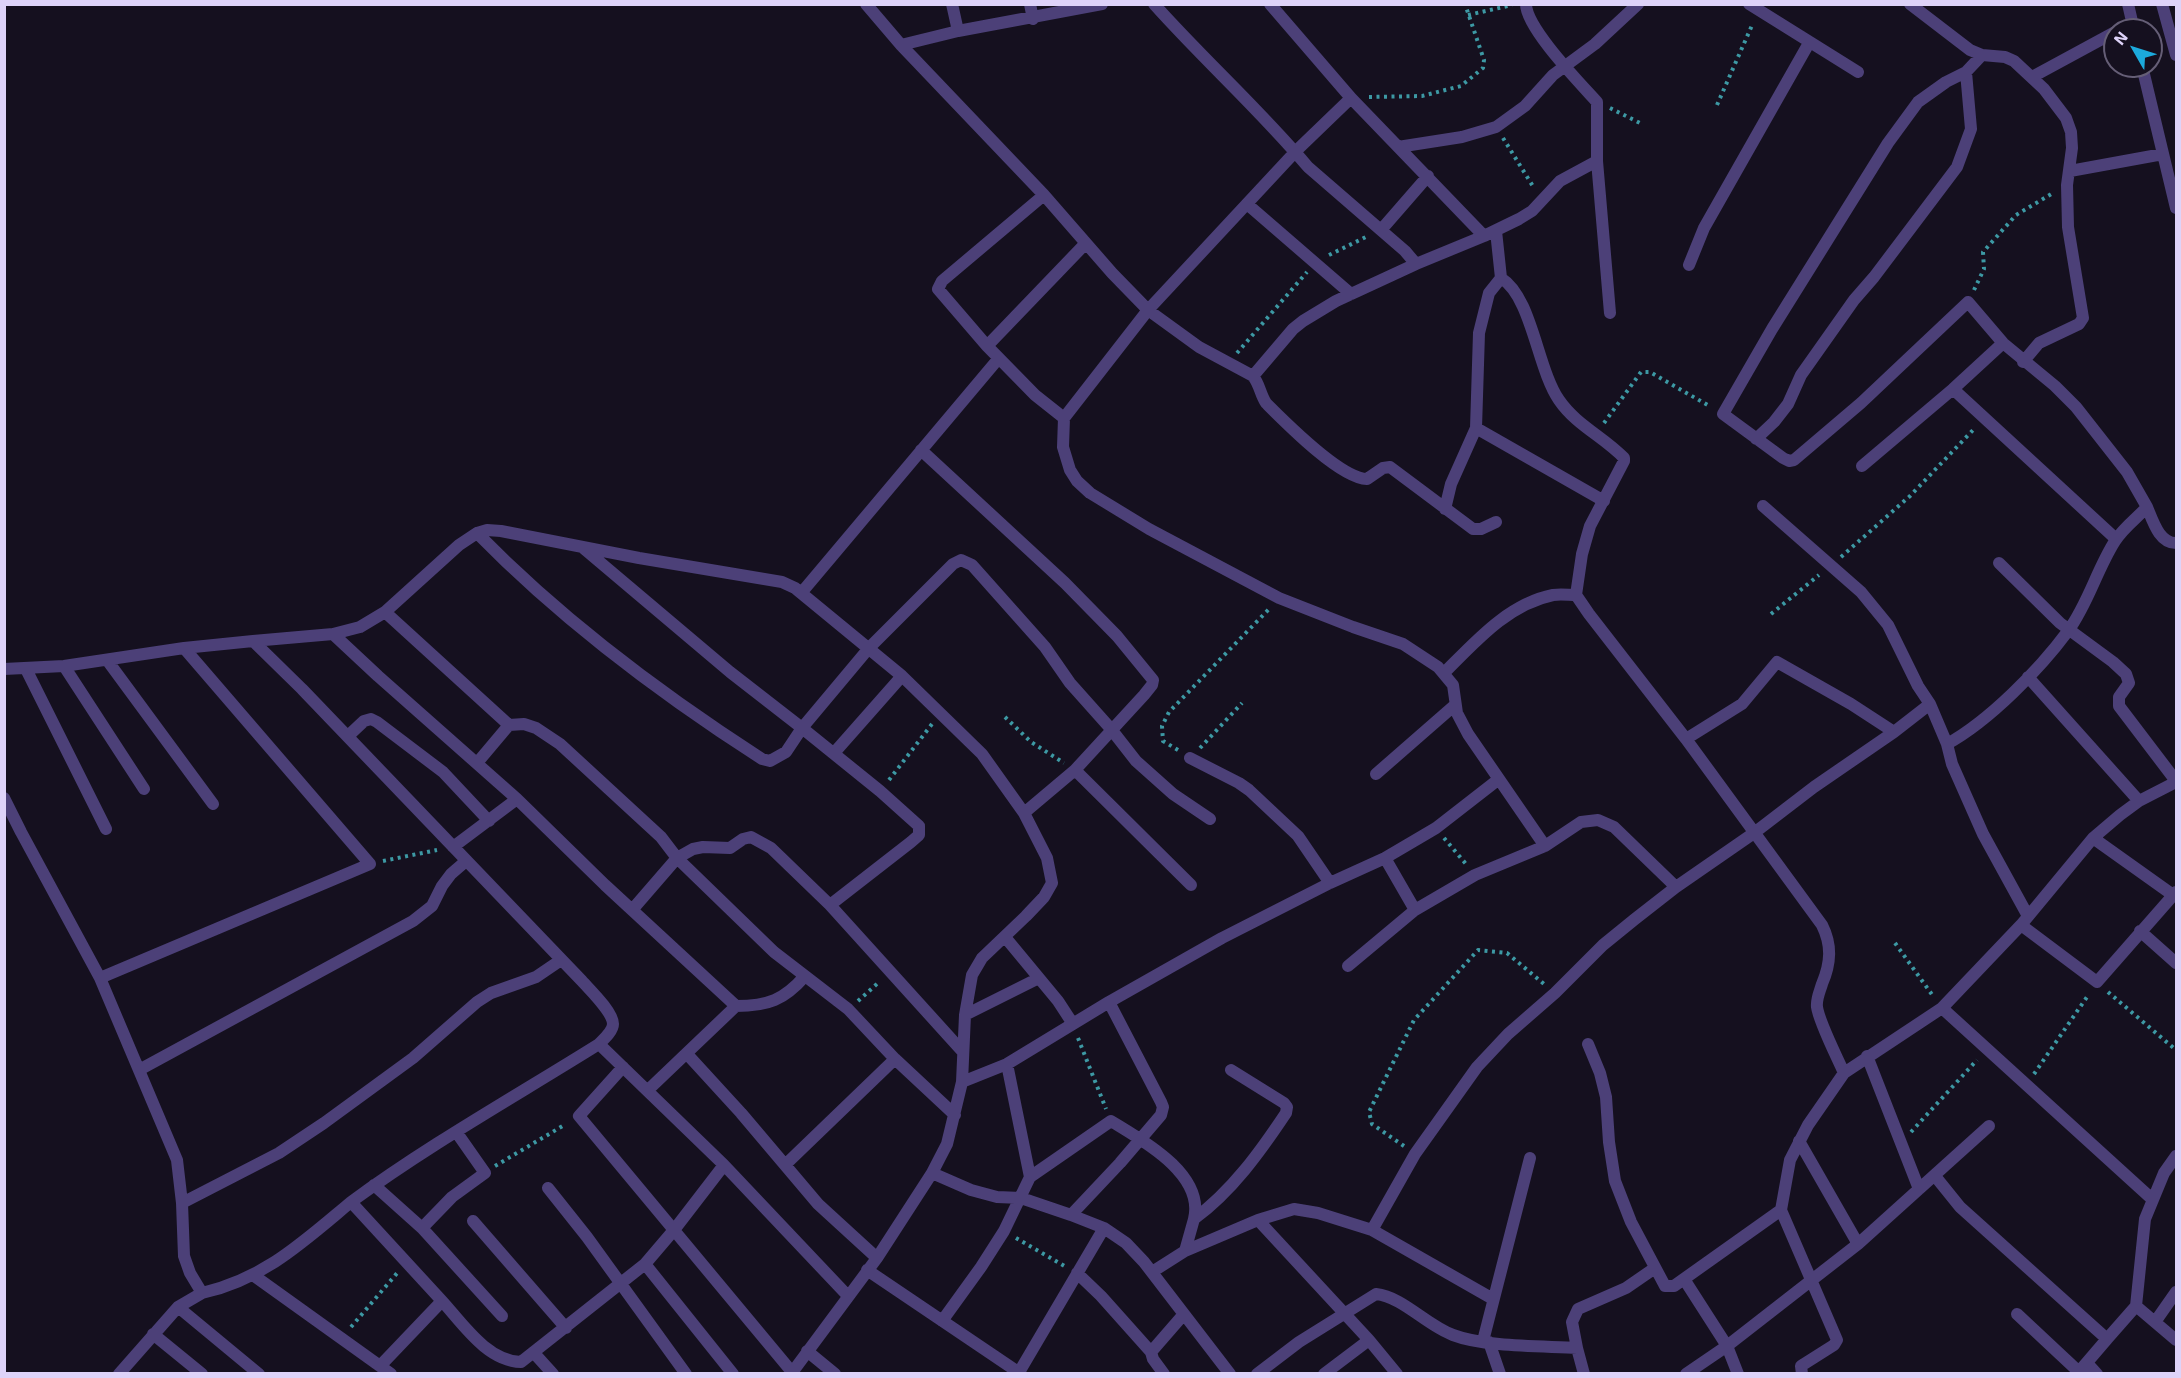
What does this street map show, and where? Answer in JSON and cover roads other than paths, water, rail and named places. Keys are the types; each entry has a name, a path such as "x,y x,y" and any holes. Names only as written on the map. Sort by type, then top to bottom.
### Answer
{"street":[{"path":"866,4 901,45 1044,195 1148,310 1199,347 1253,376 1259,384 1266,403 1318,452 1358,478 1367,479 1383,468 1390,467 1473,529 1481,529 1496,522"},
{"path":"952,4 958,31"},
{"path":"1030,4 1033,19"},
{"path":"901,45 958,31 1033,19 1102,4"},
{"path":"1154,4 1184,38 1266,118 1308,168 1410,255 1416,264"},
{"path":"1270,4 1351,98 1398,147 1490,234 1501,278 1516,291 1559,400 1574,418 1623,457 1624,460 1588,536 1582,554 1576,595 1686,739 1822,925 1829,939 1828,970 1818,993 1817,1006 1844,1073"},
{"path":"1526,4 1527,15 1564,66 1597,102 1597,161 1610,313"},
{"path":"1398,147 1462,137 1496,127 1525,106 1564,66 1595,44 1638,4"},
{"path":"1910,4 1962,45 1982,55 2005,57 2014,61 2057,105 2072,132 2067,185 2068,228 2083,318 2079,324 2039,343 2023,362"},
{"path":"2162,4 2176,55"},
{"path":"1757,7 1809,43 1858,72"},
{"path":"2032,77 2103,39"},
{"path":"1689,265 1704,228 1809,43"},
{"path":"1982,55 1966,72 1946,82 1918,102 1888,143 1772,329 1723,414 1789,461 1798,457 1903,365 1968,302 2003,343 2076,406 2127,472 2159,532 2170,543 2176,543"},
{"path":"1756,439 1774,422 1788,404 1801,375 1854,300 1957,167 1971,129 1966,72"},
{"path":"2145,78 2176,208"},
{"path":"1351,98 1296,151 1148,310 1064,418 1063,447 1070,470 1077,481 1090,493 1149,529 1279,598 1403,644 1430,660 1453,685 1457,713 1468,734 1545,846"},
{"path":"2070,171 2163,154"},
{"path":"1253,376 1295,327 1336,301 1416,264 1490,234 1532,211 1560,182 1597,161"},
{"path":"1380,230 1428,176"},
{"path":"1044,195 939,285 938,289 987,346 1035,395 1064,418"},
{"path":"1247,204 1351,294"},
{"path":"987,346 1086,243"},
{"path":"1444,509 1451,484 1476,428 1479,333 1489,293 1501,278"},
{"path":"1862,466 2003,343"},
{"path":"802,592 999,358"},
{"path":"1953,389 2116,539"},
{"path":"1476,428 1604,501"},
{"path":"921,450 1065,583 1117,636 1152,678 1152,685 1075,770 1024,813"},
{"path":"1763,506 1862,592 1880,613 1918,686 1930,704 1947,744 1952,764 2025,921 2097,982 2175,893 2093,838"},
{"path":"1947,744 1980,722 2028,677 2069,630 2116,539 2147,507"},
{"path":"4,669 64,666 184,648 333,634 360,627 386,612 459,545 477,533 487,530 782,582 802,592 902,676 982,754 1024,813 1047,858 1052,884 1044,897 982,958 976,967 969,986 965,1016 962,1082 955,1115 946,1144 932,1173 877,1258 791,1373 579,1116 623,1067"},
{"path":"477,533 531,586 656,686 762,759 770,761 786,752 802,728 869,648 953,564 962,560 967,561 980,572 1045,647 1070,683 1112,729 1148,774 1210,819"},
{"path":"582,547 730,672 834,753 917,824 920,831 918,835 830,905"},
{"path":"1802,1374 1801,1369 1804,1364 1834,1345 1837,1340 1781,1210 1790,1160 1799,1141 1844,1073 1942,1008 2025,921 2093,838 2139,801 2176,782 2119,706 2119,697 2129,683 2126,674 2069,630 1999,563"},
{"path":"1444,673 1498,622 1522,607 1554,595 1576,595"},
{"path":"386,612 509,725"},
{"path":"333,634 517,799 736,1006"},
{"path":"119,1374 178,1307 202,1293 227,1287 253,1275 297,1245 374,1185 429,1148 457,1133 599,1044 613,1024 600,1002 561,960 348,736 253,641"},
{"path":"100,978 370,864 184,648"},
{"path":"107,660 213,804"},
{"path":"1686,739 1742,704 1777,662 1851,704 1894,732"},
{"path":"64,666 144,789"},
{"path":"26,669 106,829"},
{"path":"834,753 902,676"},
{"path":"2028,677 2139,801"},
{"path":"1372,1230 1414,1154 1477,1067 1508,1034 1555,993 1603,945 1676,887 1930,704"},
{"path":"1376,774 1455,705"},
{"path":"348,736 364,721 371,719 377,722 443,772 489,821"},
{"path":"477,763 509,725 524,724 536,728 560,744 661,837 677,858 774,952 848,1009 895,1059 955,1115"},
{"path":"1190,758 1249,790 1298,836 1330,883"},
{"path":"1075,770 1191,885"},
{"path":"962,1082 1007,1064 1109,1002 1222,938 1385,858 1436,828 1499,779"},
{"path":"4,798 100,978 177,1160 182,1203 184,1256 190,1273 202,1293"},
{"path":"453,847 517,799"},
{"path":"1348,966 1415,910 1475,875 1545,846 1581,822 1598,820 1614,827 1676,887"},
{"path":"632,910 677,858 693,849 703,847 730,848 743,839 751,837 771,848 830,905 963,1052"},
{"path":"1385,858 1415,910"},
{"path":"139,1071 413,921 432,906 446,880 466,861"},
{"path":"2140,931 2176,963"},
{"path":"1005,937 1058,1001 1072,1024"},
{"path":"182,1203 279,1153 412,1058 477,1002 491,993 536,977 561,960"},
{"path":"648,1090 736,1006 764,1004 777,1000 786,996 805,976"},
{"path":"965,1016 1039,978"},
{"path":"1071,1215 1141,1139 1161,1115 1163,1107 1109,1002"},
{"path":"1942,1008 2152,1199"},
{"path":"599,1044 724,1165 848,1296"},
{"path":"1588,1044 1600,1072 1606,1097 1609,1142 1615,1181 1630,1222 1665,1287 1674,1286 1684,1280 1781,1210"},
{"path":"687,1054 741,1113 818,1204 877,1258"},
{"path":"1867,1056 1919,1189"},
{"path":"785,1165 895,1059"},
{"path":"1007,1064 1030,1177"},
{"path":"1194,1219 1208,1208 1260,1152 1286,1113 1287,1107 1284,1103 1231,1070"},
{"path":"942,1321 1004,1231 1030,1177 1111,1121 1170,1160 1189,1187 1195,1202 1194,1219 1185,1251"},
{"path":"1686,1374 1858,1244 1989,1126"},
{"path":"422,1228 452,1197 484,1173 457,1133"},
{"path":"1799,1141 1858,1244"},
{"path":"2081,1369 2136,1305 2142,1230 2152,1199 2164,1173 2176,1156"},
{"path":"1500,1374 1486,1341 1492,1299 1530,1158"},
{"path":"351,1202 483,1346 511,1362 521,1362 645,1264 724,1165"},
{"path":"932,1173 971,1190 997,1197 1021,1198 1104,1228 1126,1243 1152,1272 1230,1374"},
{"path":"1935,1176 1960,1207 2107,1338"},
{"path":"374,1185 422,1228 502,1316"},
{"path":"548,1188 587,1237 620,1286 686,1374"},
{"path":"1152,1272 1185,1251 1258,1220 1294,1209 1318,1213 1372,1230 1492,1299"},
{"path":"1258,1220 1369,1340 1396,1374"},
{"path":"473,1221 566,1328"},
{"path":"867,1270 1019,1373 1104,1228"},
{"path":"645,1264 733,1374"},
{"path":"1584,1374 1572,1322 1578,1309 1626,1288 1655,1268"},
{"path":"1077,1273 1151,1352 1153,1359 1164,1374"},
{"path":"253,1275 391,1374"},
{"path":"1684,1280 1726,1346 1738,1374"},
{"path":"2155,1322 2176,1292"},
{"path":"1257,1374 1299,1342 1373,1295 1381,1295 1398,1302 1437,1328 1456,1336 1486,1341 1577,1348"},
{"path":"380,1366 442,1301"},
{"path":"2136,1305 2176,1340"},
{"path":"178,1307 259,1374"},
{"path":"1151,1352 1184,1314"},
{"path":"2017,1314 2081,1369 2097,1374"},
{"path":"153,1334 201,1374"},
{"path":"1324,1374 1369,1340"},
{"path":"807,1351 835,1374"},
{"path":"534,1353 553,1374"}]}
